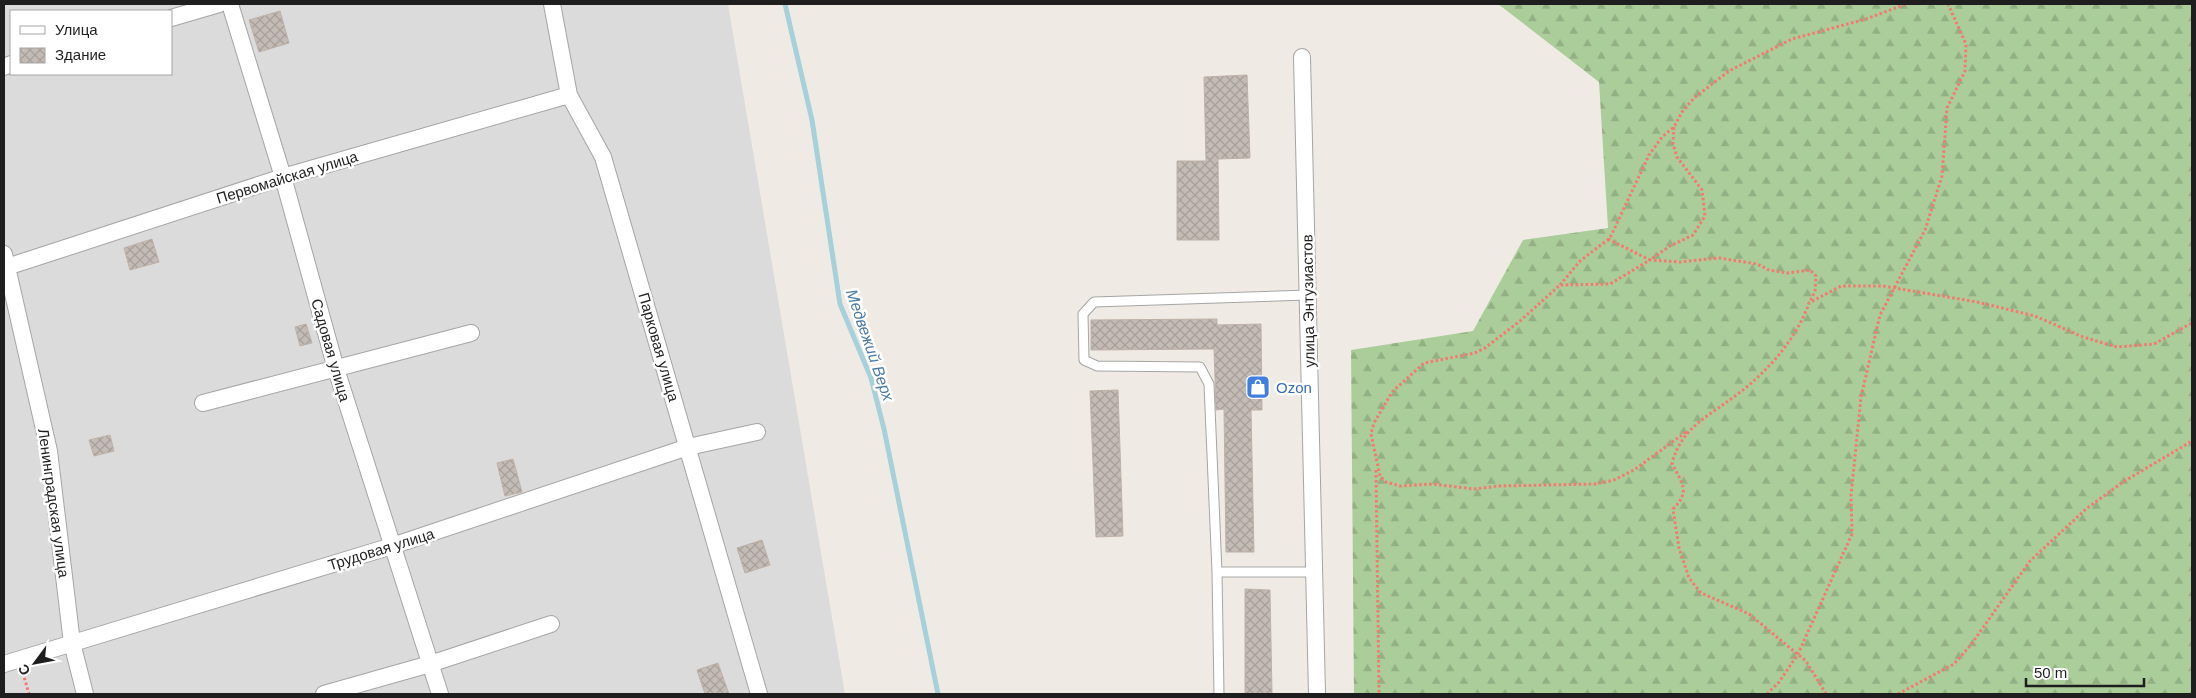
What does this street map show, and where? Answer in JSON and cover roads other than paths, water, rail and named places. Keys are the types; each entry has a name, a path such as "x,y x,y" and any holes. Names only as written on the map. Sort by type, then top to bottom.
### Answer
{"street":[{"path":"172,18 219,4"},
{"name":"Садовая улица","path":"230,4 283,177 336,369 440,694"},
{"name":"Парковая улица","path":"552,4 569,95 603,157 759,694"},
{"name":"улица Энтузиастов","path":"1302,57 1317,694"},
{"name":"Первомайская улица","path":"6,260 283,177 569,95"},
{"name":"Ленинградская улица","path":"6,260 49,451 72,643 85,694"},
{"path":"203,404 471,333"},
{"name":"Трудовая улица","path":"11,662 392,546 688,447 757,432"},
{"path":"324,694 430,664 551,624"}],"lane":[{"path":"1220,694 1209,384 1200,367 1097,366 1084,360 1083,314 1094,302 1308,295"},
{"path":"1217,572 1314,572"}],"waterway":[{"name":"Медвежий Верх","path":"785,4 812,120 840,304 871,378 884,429 938,694"}],"place":[{"name":"Ozon","path":"1258,387"}]}
